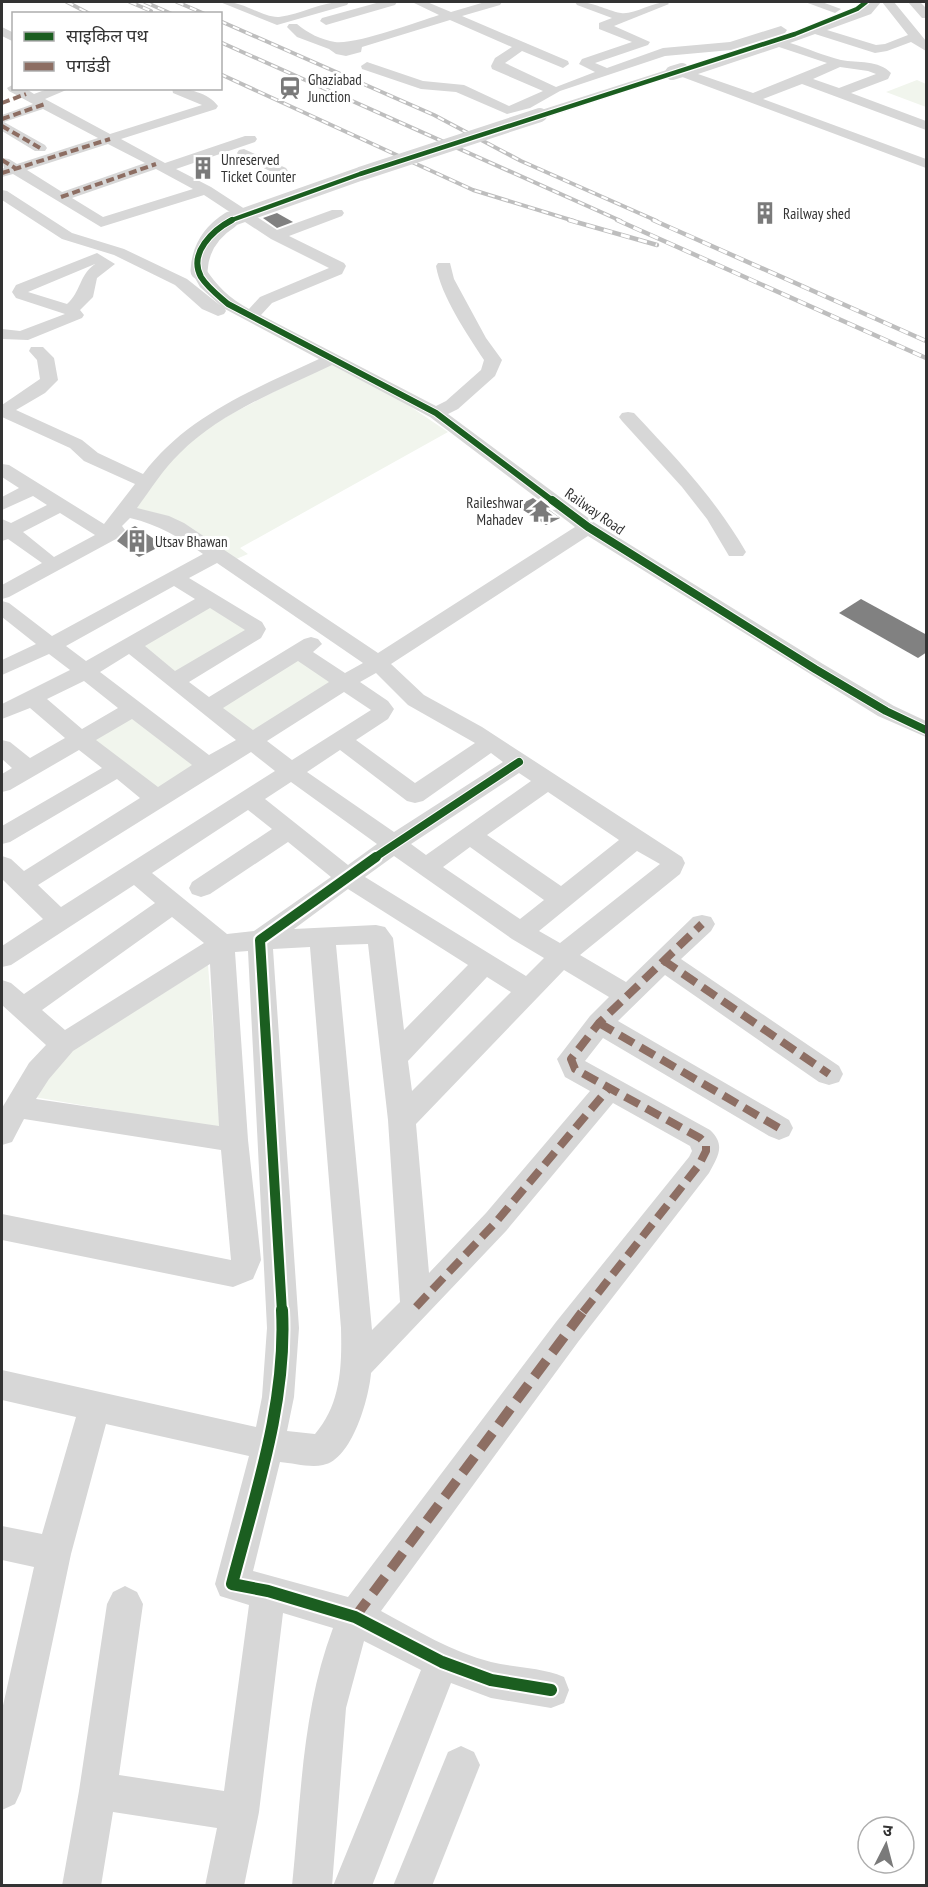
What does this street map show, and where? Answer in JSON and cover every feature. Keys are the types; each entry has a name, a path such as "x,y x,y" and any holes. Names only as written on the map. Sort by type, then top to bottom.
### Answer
{"street":[{"path":"226,2 346,50 480,2"},
{"path":"277,21 343,2"},
{"path":"293,27 308,27 391,2"},
{"path":"418,2 563,64"},
{"path":"447,13 496,2"},
{"path":"581,2 623,18"},
{"path":"607,72 584,63 644,42 603,26 663,4 657,2"},
{"path":"811,2 835,9"},
{"path":"683,74 780,36 867,10 875,2"},
{"path":"888,2 916,38 927,47"},
{"path":"914,2 927,15"},
{"name":"Railway Road","path":"862,5 795,34 360,174 231,219 214,232 202,248 198,258 199,271 206,284 228,304 436,413 588,527 815,669 886,711 927,730"},
{"path":"819,31 881,50 909,37 916,38"},
{"path":"562,88 659,53 701,47 731,46 780,36 838,63 871,67 885,74 839,93"},
{"path":"638,45 659,53"},
{"path":"487,118 538,101 554,91 497,66 499,61 521,46"},
{"path":"644,58 927,164"},
{"path":"768,94 770,90 838,63"},
{"path":"367,66 421,85 459,88 510,110"},
{"path":"802,79 927,126"},
{"path":"2,194 68,236 119,252 181,282 208,306 256,331 261,329 246,313 258,310 258,306 266,300 336,271 338,268 334,263 276,236 206,190 17,90"},
{"path":"2,103 17,90"},
{"path":"2,119 17,90"},
{"path":"8,171 211,106 209,103 178,90"},
{"path":"745,97 753,98 768,94 849,118 927,153"},
{"path":"849,118 876,107"},
{"path":"2,126 40,148"},
{"path":"61,197 250,139"},
{"path":"240,153 276,171"},
{"path":"2,160 8,171 61,197 101,222 206,190"},
{"path":"276,236 337,213"},
{"path":"2,334 14,336 32,333 76,315 70,310 29,298 20,292 22,288 97,258 107,264 93,272 86,284 85,297 70,310"},
{"path":"436,413 453,405 464,392 489,372 493,360 478,338 446,279 444,266"},
{"path":"37,351 45,358 49,380 41,390 10,405 3,412 76,444 91,457 146,482"},
{"path":"2,583 112,526 182,441 201,427 332,358"},
{"path":"628,417 689,483 716,517 736,552"},
{"path":"2,469 60,506 112,526"},
{"path":"2,504 32,489"},
{"path":"4,530 60,506"},
{"path":"2,583 45,558 112,526 162,520 177,527 378,663 400,688 416,700 474,732 673,863 671,868 562,956 402,1120"},
{"path":"22,884 156,798 378,663 588,527"},
{"path":"4,530 45,558"},
{"path":"2,668 51,645 216,555"},
{"path":"174,681 256,629 175,578"},
{"path":"2,712 33,699 211,599"},
{"path":"2,607 208,766"},
{"path":"209,707 332,631"},
{"path":"131,645 292,772 426,867 521,932 627,995"},
{"path":"2,958 342,740 383,710 298,652"},
{"path":"33,699 117,769 156,798"},
{"path":"2,784 132,709"},
{"path":"342,740 414,795 442,813"},
{"path":"414,795 490,743"},
{"path":"2,747 28,769"},
{"path":"260,940 394,844 519,762"},
{"path":"2,836 117,769"},
{"path":"426,867 547,781"},
{"path":"250,799 347,877 528,990"},
{"path":"201,888 288,830"},
{"path":"471,836 561,899"},
{"path":"521,932 636,839"},
{"path":"2,865 60,921"},
{"path":"2,1227 233,1274 242,1270 246,1260 234,1140 222,944 134,872"},
{"path":"23,1009 172,904"},
{"path":"312,1886 328,1708 340,1657 355,1617 567,1331 629,1250 699,1165 706,1151 706,1144 700,1138 571,1065 574,1053 599,1023 702,924"},
{"path":"2,1134 39,1071 63,1044 222,944 376,934 380,938 402,1120 416,1307"},
{"path":"2,1385 268,1445 322,1450 337,1436 350,1402 358,1365 356,1309 322,936"},
{"path":"260,940 283,1328 278,1397 232,1584 355,1617 442,1662 491,1680 550,1690"},
{"path":"663,960 830,1074"},
{"path":"394,1058 485,963"},
{"path":"2,990 63,1044"},
{"path":"599,1023 778,1128"},
{"path":"358,1365 496,1222 609,1088"},
{"path":"16,1107 234,1140"},
{"path":"2,1791 10,1719 95,1406"},
{"path":"2,1543 54,1554"},
{"path":"224,1886 240,1812 268,1592"},
{"path":"81,1886 98,1791 125,1604"},
{"path":"352,1886 442,1662"},
{"path":"412,1886 461,1765"},
{"path":"98,1791 240,1812"}],"shaded area":[{"path":"917,80 926,84 926,107 886,92"},
{"path":"333,363 402,401 448,432 240,548 248,554 229,562 129,510 187,440 233,413"},
{"path":"210,604 252,631 175,676 139,644"},
{"path":"297,654 336,683 252,734 216,707"},
{"path":"130,715 200,766 157,793 87,740"},
{"path":"208,965 221,1129 34,1097 62,1057"}],"building":[{"path":"277,213 293,222 277,228 263,218"},
{"name":"Raileshwar Mahadev","path":"533,498 560,518 546,525 517,506"},
{"name":"Utsav Bhawan","path":"135,526 163,545 139,557 117,541 127,530"},
{"path":"861,599 927,635 927,652 918,658 839,613"}],"railway":[{"path":"67,2 86,12"},
{"path":"130,2 151,11"},
{"path":"145,2 168,12"},
{"path":"177,2 200,12"},
{"path":"222,22 434,115 521,161 657,221"},
{"path":"222,43 621,221"},
{"path":"222,75 473,190 574,221"},
{"path":"569,220 657,245"},
{"path":"617,220 926,358"},
{"path":"653,220 926,341"}],"marked path":[{"path":"2,103 26,94"},
{"path":"2,119 45,104"},
{"path":"2,126 40,148"},
{"path":"2,173 110,139"},
{"path":"2,160 15,168"},
{"path":"61,197 156,164"},
{"path":"355,1617 567,1332 699,1165 706,1151 706,1144 700,1138 575,1069 571,1059 599,1023 702,924"},
{"path":"663,960 829,1074"},
{"path":"599,1023 779,1128"},
{"path":"416,1307 496,1222 609,1088"}],"cycle path":[{"path":"866,2 857,9 795,34 360,174 238,217 222,225 208,238 199,254 198,263 199,272 204,281 228,304 436,413 588,527 815,669 886,711 926,730"},
{"path":"519,762 394,844 260,940 283,1328 278,1397 232,1584 268,1591 355,1617 442,1662 491,1680 551,1690"}],"place":[{"name":"Ghaziabad Junction","path":"290,88"},
{"name":"Unreserved Ticket Counter","path":"203,168"},
{"name":"Railway shed","path":"765,213"},
{"name":"Raileshwar Mahadev","path":"541,511"},
{"name":"Utsav Bhawan","path":"137,541"}]}
